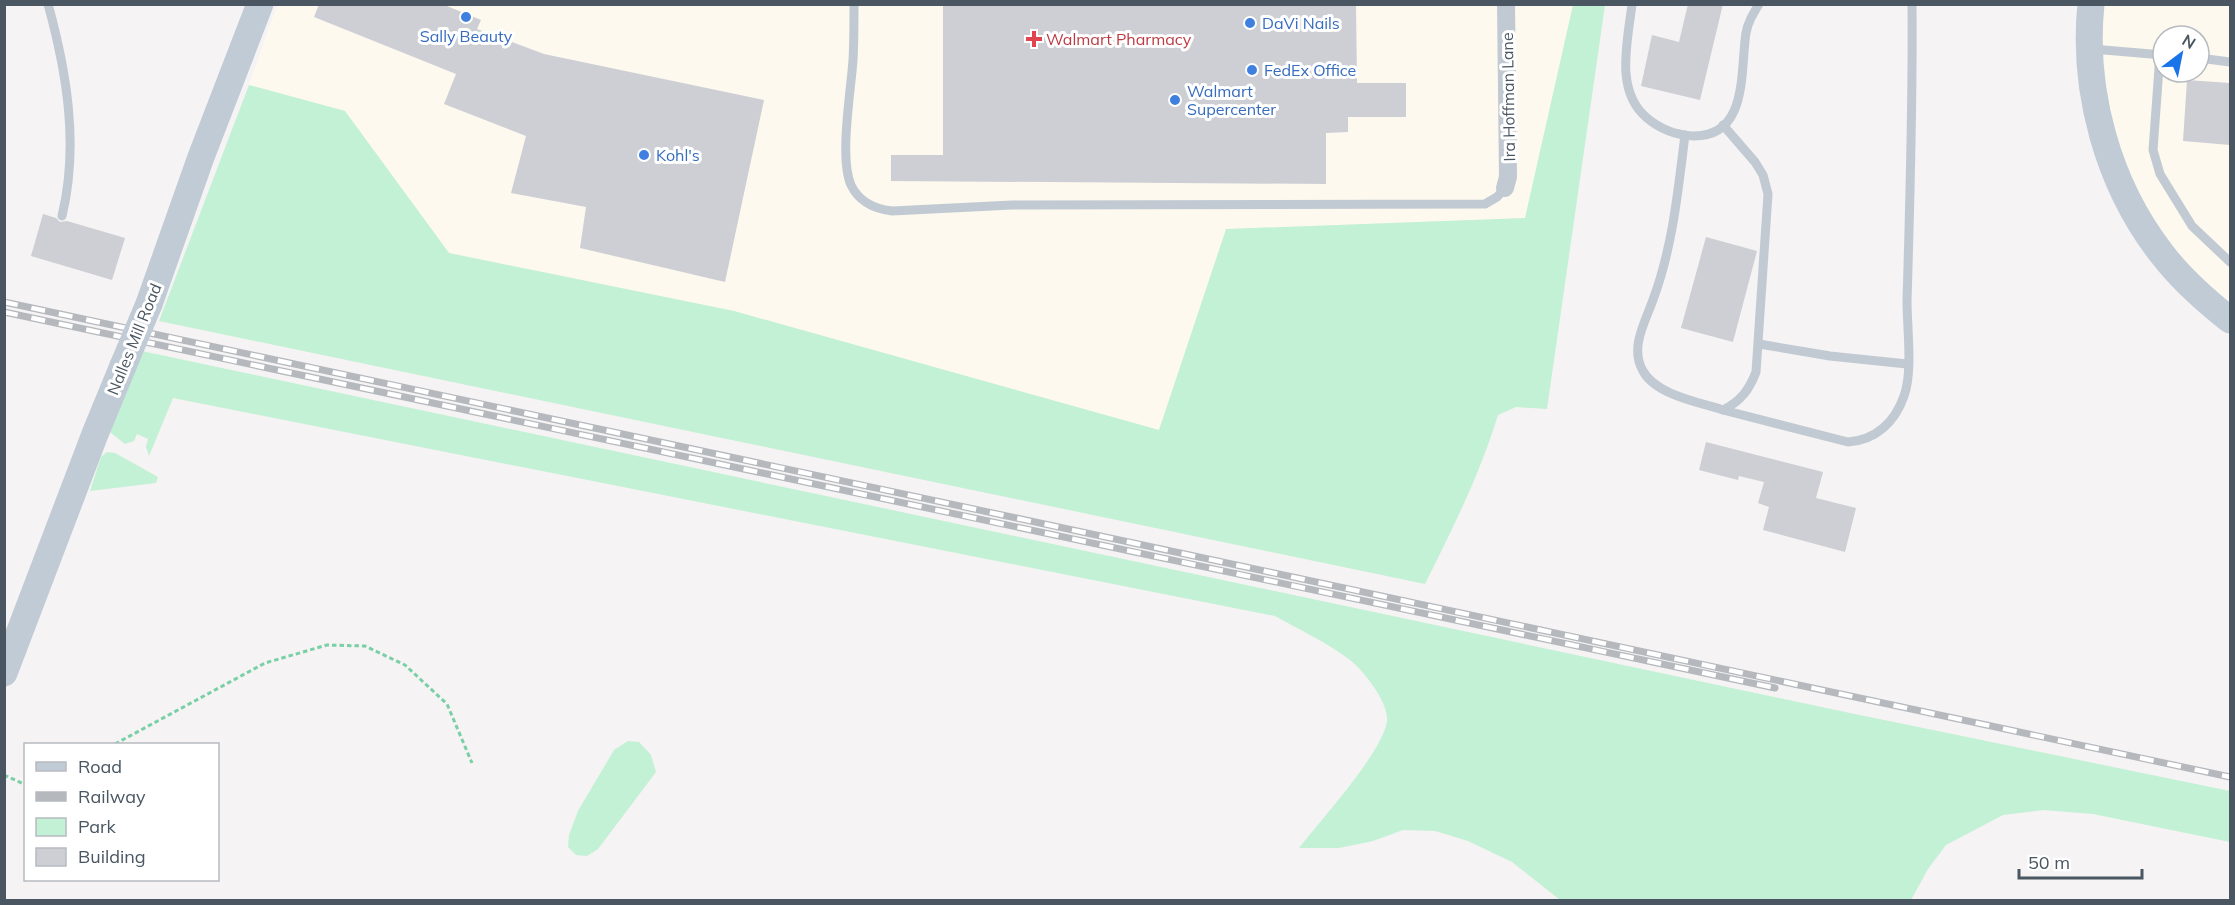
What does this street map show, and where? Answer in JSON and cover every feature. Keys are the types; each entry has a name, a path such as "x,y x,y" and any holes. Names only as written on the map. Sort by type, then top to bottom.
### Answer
{"street":[{"name":"Nalles Mill Road","path":"4,673 95,434 149,304 201,158 260,4"},
{"name":"Ira Hoffman Lane","path":"1505,188 1509,177 1506,4"},
{"path":"2091,4 2089,49 2092,86 2101,129 2127,201 2162,254 2183,278 2230,320"}],"lane":[{"path":"48,4 70,108 70,176 63,216"},
{"path":"854,4 853,59 847,121 848,172 851,185 858,196 879,210 1012,206 1485,204 1497,197 1505,188"},
{"path":"1632,4 1625,67 1633,101 1641,113 1654,124 1670,132 1698,136 1723,125 1734,113 1739,100 1746,32 1751,16 1759,4"},
{"path":"1685,135 1668,252 1639,337 1638,358 1642,371 1660,390 1723,410 1840,441 1862,441 1874,436 1888,424 1898,410 1906,388 1913,102 1912,4"},
{"path":"2089,49 2151,54"},
{"path":"2211,60 2230,62"},
{"path":"2159,84 2153,150 2160,174 2192,225 2230,262"},
{"path":"1723,125 1755,162 1763,176 1768,194 1756,372 1744,395 1723,410"},
{"path":"1759,344 1830,356 1908,364"}],"path":[{"path":"118,743 265,663 327,645 365,646 405,665 447,704 472,763"},
{"path":"4,775 24,783"}],"shaded area":[{"path":"277,5 1573,5 1525,218 1227,229 1159,430 734,311 449,253 345,111 249,85"},
{"path":"2102,5 2230,5 2230,307 2189,270 2138,196 2113,135 2104,83 2100,18"}],"green space":[{"path":"1573,5 1605,5 1547,409 1516,407 1498,415 1474,480 1425,584 159,321 249,85 345,111 449,253 734,311 1159,430 1226,229 1525,218"},
{"path":"142,351 1850,713 2230,791 2230,842 2093,814 2043,810 2003,815 1946,845 1928,869 1911,900 1560,900 1512,862 1468,841 1435,831 1403,830 1373,841 1339,848 1299,848 1375,750 1383,734 1387,714 1374,688 1350,660 1323,642 1275,616 173,398 149,456 146,447 148,439 137,434 134,441 125,444 111,433 109,428"},
{"path":"107,452 115,453 158,477 156,483 90,491 101,457"},
{"path":"628,741 639,742 651,755 656,772 598,849 587,856 576,855 568,847 569,835 578,811 614,750"}],"building":[{"path":"319,4 442,4 481,20 477,29 544,54 764,100 725,282 580,248 586,207 511,193 526,136 444,104 456,74 314,17"},
{"name":"Walmart Supercenter","path":"943,4 1356,4 1357,83 1406,83 1406,117 1348,117 1348,132 1326,133 1326,184 891,181 891,155 943,155"},
{"path":"1688,4 1723,4 1700,100 1641,86 1652,35 1679,42"},
{"path":"2230,83 2230,145 2183,141 2187,84"},
{"path":"43,214 56,218 60,222 67,221 125,238 112,280 31,256"},
{"path":"1706,237 1757,251 1733,342 1681,328"},
{"path":"1706,442 1823,472 1816,498 1856,508 1845,552 1763,530 1769,507 1758,503 1764,482 1739,476 1738,480 1699,470"}],"railway":[{"path":"4,302 2230,777"},
{"path":"4,312 1775,688"}],"place":[{"name":"Sally Beauty","path":"466,17"},
{"name":"DaVi Nails","path":"1250,23"},
{"name":"Walmart Pharmacy","path":"1034,39"},
{"name":"FedEx Office","path":"1252,70"},
{"name":"Walmart Supercenter","path":"1175,100"},
{"name":"Kohl's","path":"644,155"}]}
